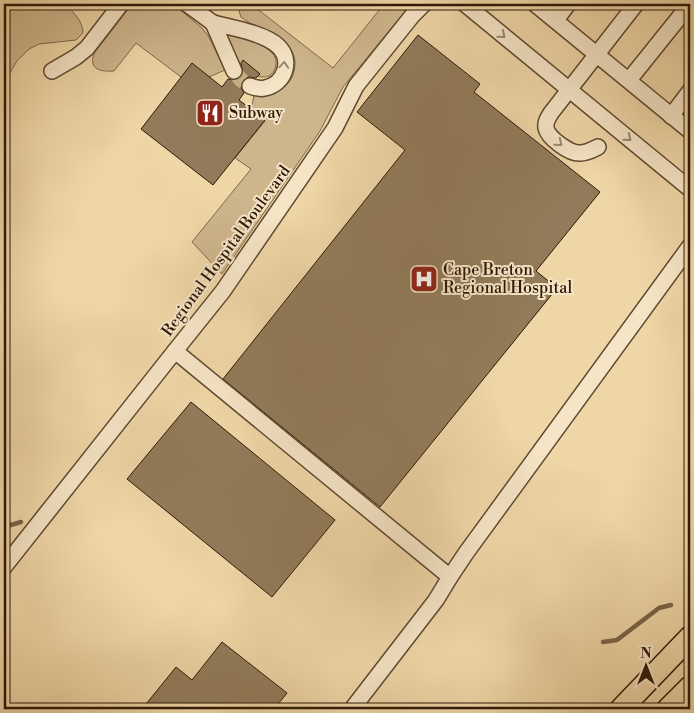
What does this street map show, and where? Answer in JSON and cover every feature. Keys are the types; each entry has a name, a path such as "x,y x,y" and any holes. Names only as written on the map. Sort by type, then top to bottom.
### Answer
{"highway":[{"path":"622,709 690,637"},
{"path":"668,709 690,687"}],"street":[{"path":"52,71 87,48 122,4"},
{"path":"187,4 213,23 261,36 272,41 283,52 286,60 285,70 279,81 265,88 250,86"},
{"name":"Regional Hospital Boulevard","path":"424,4 361,79 339,122 325,144 223,291 175,351 450,577"},
{"path":"465,4 690,189"},
{"path":"535,4 690,131"},
{"path":"556,20 568,4"},
{"path":"598,147 588,152 570,152 549,135 546,128 547,120 636,4"},
{"path":"629,80 690,4"},
{"path":"213,23 234,71"},
{"path":"671,116 690,91"},
{"path":"352,709 436,600 466,552 690,246"},
{"path":"4,567 175,351"}],"shaded area":[{"path":"4,4 65,4 80,21 83,33 76,40 39,44 29,49 17,61 4,83"},
{"path":"132,4 173,4 202,28 209,37 225,70 209,77 181,77 136,43 114,71 104,71 96,68 93,62 95,52"},
{"path":"244,4 251,4 333,68 384,4 411,4 343,87 320,131 222,274 192,242 251,169 235,158 265,121 251,110 254,95 270,93 284,87 291,79 295,67 293,54 289,47 241,17 239,11"},
{"path":"226,31 254,41 269,50 276,62 273,73 266,77 260,77 245,69 238,62 224,35"}],"building":[{"name":"Cape Breton Regional Hospital","path":"418,35 480,84 474,92 600,192 536,271 557,288 380,507 223,379 405,150 357,112"},
{"path":"243,60 260,74 256,78 249,77 244,79 241,87 244,93 239,100 265,120 213,185 141,129 192,63 222,87 228,79 233,80 241,77 243,72 241,63"},
{"path":"191,402 335,520 272,597 127,479"},
{"path":"222,642 287,693 274,709 142,709 176,667 192,680"}],"waterway":[{"path":"4,527 21,522"},
{"path":"603,642 617,640 659,608 671,605"}],"tunnel":[{"path":"234,71 241,80 250,86"}],"place":[{"name":"Subway","path":"210,113"},
{"name":"Cape Breton Regional Hospital","path":"424,279"}]}
